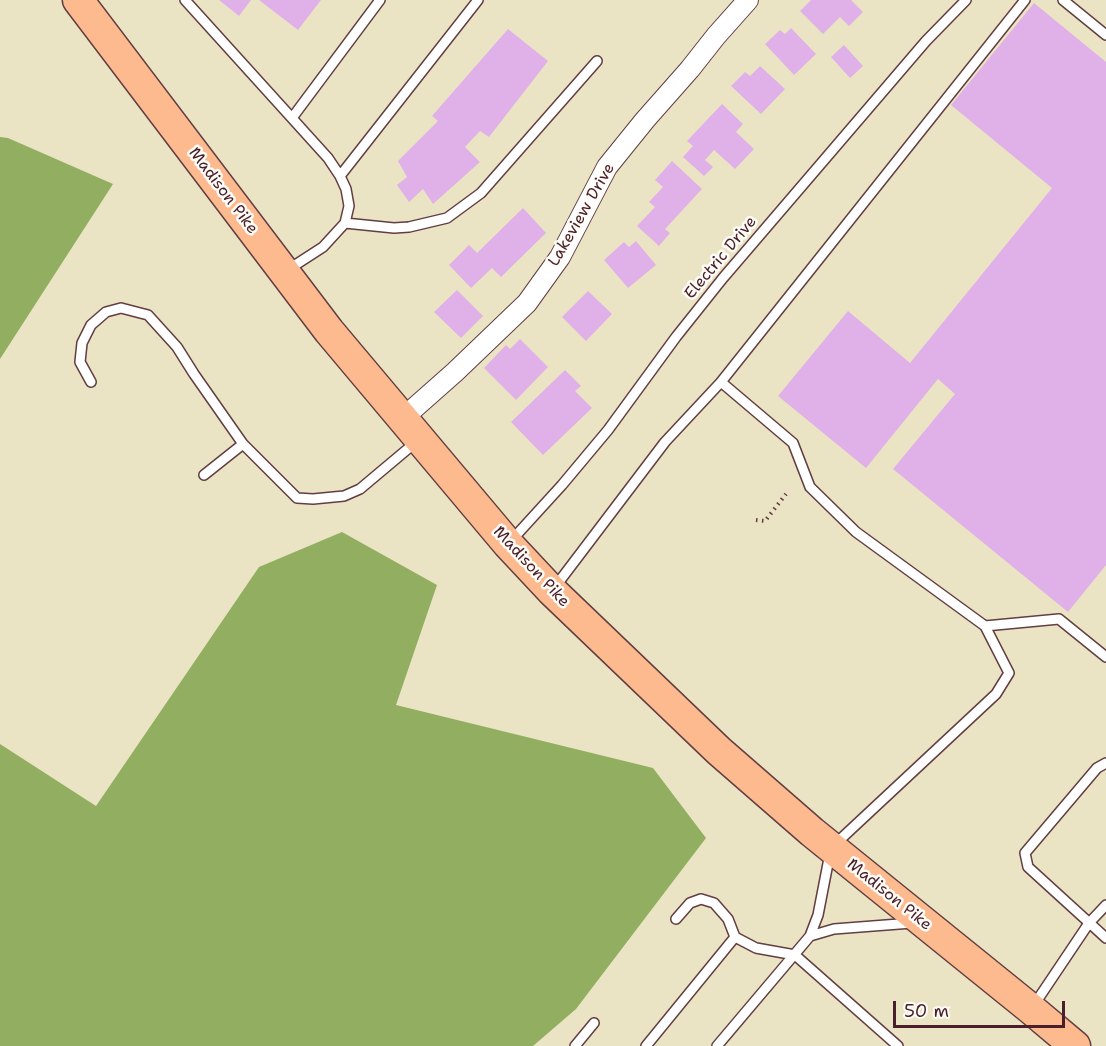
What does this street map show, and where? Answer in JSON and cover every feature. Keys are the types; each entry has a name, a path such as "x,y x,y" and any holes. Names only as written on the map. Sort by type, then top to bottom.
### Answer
{"main road":[{"name":"Madison Pike","path":"78,0 329,331 508,544 552,591 719,751 831,848 1075,1046"}],"street":[{"name":"Lakeview Drive","path":"412,428 455,372 527,303 560,257 607,167 748,0"}],"lane":[{"path":"185,0 328,158 346,189 349,206 345,223 323,247 284,272"},
{"path":"292,118 380,0"},
{"path":"340,176 478,0"},
{"name":"Electric Drive","path":"508,544 608,430 676,337 723,278 926,41 966,0"},
{"path":"552,591 665,442 721,382 1025,0"},
{"path":"1063,0 1106,35"},
{"path":"345,223 394,228 447,218 481,193 597,61"},
{"path":"91,382 80,362 82,343 91,326 106,312 121,308 148,315 177,347 243,444 297,498 344,496 360,489 412,428"},
{"path":"717,1046 810,936 818,915 831,848 996,694 1009,673 985,626 856,532 810,487 793,443 721,382"},
{"path":"204,475 243,444"},
{"path":"985,626 1059,619 1106,657"},
{"path":"1106,763 1097,768 1025,853 1028,867 1106,938"},
{"path":"676,919 690,903 701,899 714,903 728,919 735,937 756,948 795,955 898,1046"},
{"path":"1031,1009 1089,923 1106,905"},
{"path":"810,936 834,929 924,923"},
{"path":"646,1046 735,937"},
{"path":"575,1046 594,1023"}],"path":[{"path":"756,520 765,521 786,494"}],"green space":[{"path":"0,137 8,138 113,184 0,359"},
{"path":"342,532 437,585 396,705 653,768 706,838 576,1009 533,1046 0,1046 0,744 96,806 259,567"}],"building":[{"path":"219,0 251,0 239,16"},
{"path":"259,0 321,0 298,30"},
{"path":"811,0 851,0 863,12 849,26 840,17 823,34 800,11"},
{"path":"1034,3 1106,62 1106,565 1068,612 893,469 955,394 938,379 866,468 778,396 848,311 910,363 1052,188 951,105"},
{"path":"791,28 816,54 794,75 765,44 780,30 785,34"},
{"path":"508,29 548,61 489,137 480,131 465,147 480,162 433,204 423,189 409,202 397,185 407,177 398,161 438,121 432,116"},
{"path":"844,45 863,66 850,78 831,57"},
{"path":"760,66 785,89 761,114 731,86 745,72 750,76"},
{"path":"722,104 743,124 736,132 754,149 735,169 714,150 705,160 713,167 704,176 683,157 693,146 687,141"},
{"path":"672,161 702,189 665,229 670,233 659,246 637,226 655,207 649,202 663,187 655,180"},
{"path":"523,208 546,233 501,277 492,268 471,288 449,265 469,245 477,253"},
{"path":"636,241 656,265 628,288 604,260 624,242 629,247"},
{"path":"457,290 483,316 461,338 434,312"},
{"path":"588,291 612,314 586,341 562,317"},
{"path":"520,339 548,367 516,400 484,368 506,345 510,349"},
{"path":"565,370 581,386 575,391 592,408 543,455 511,422"}]}
